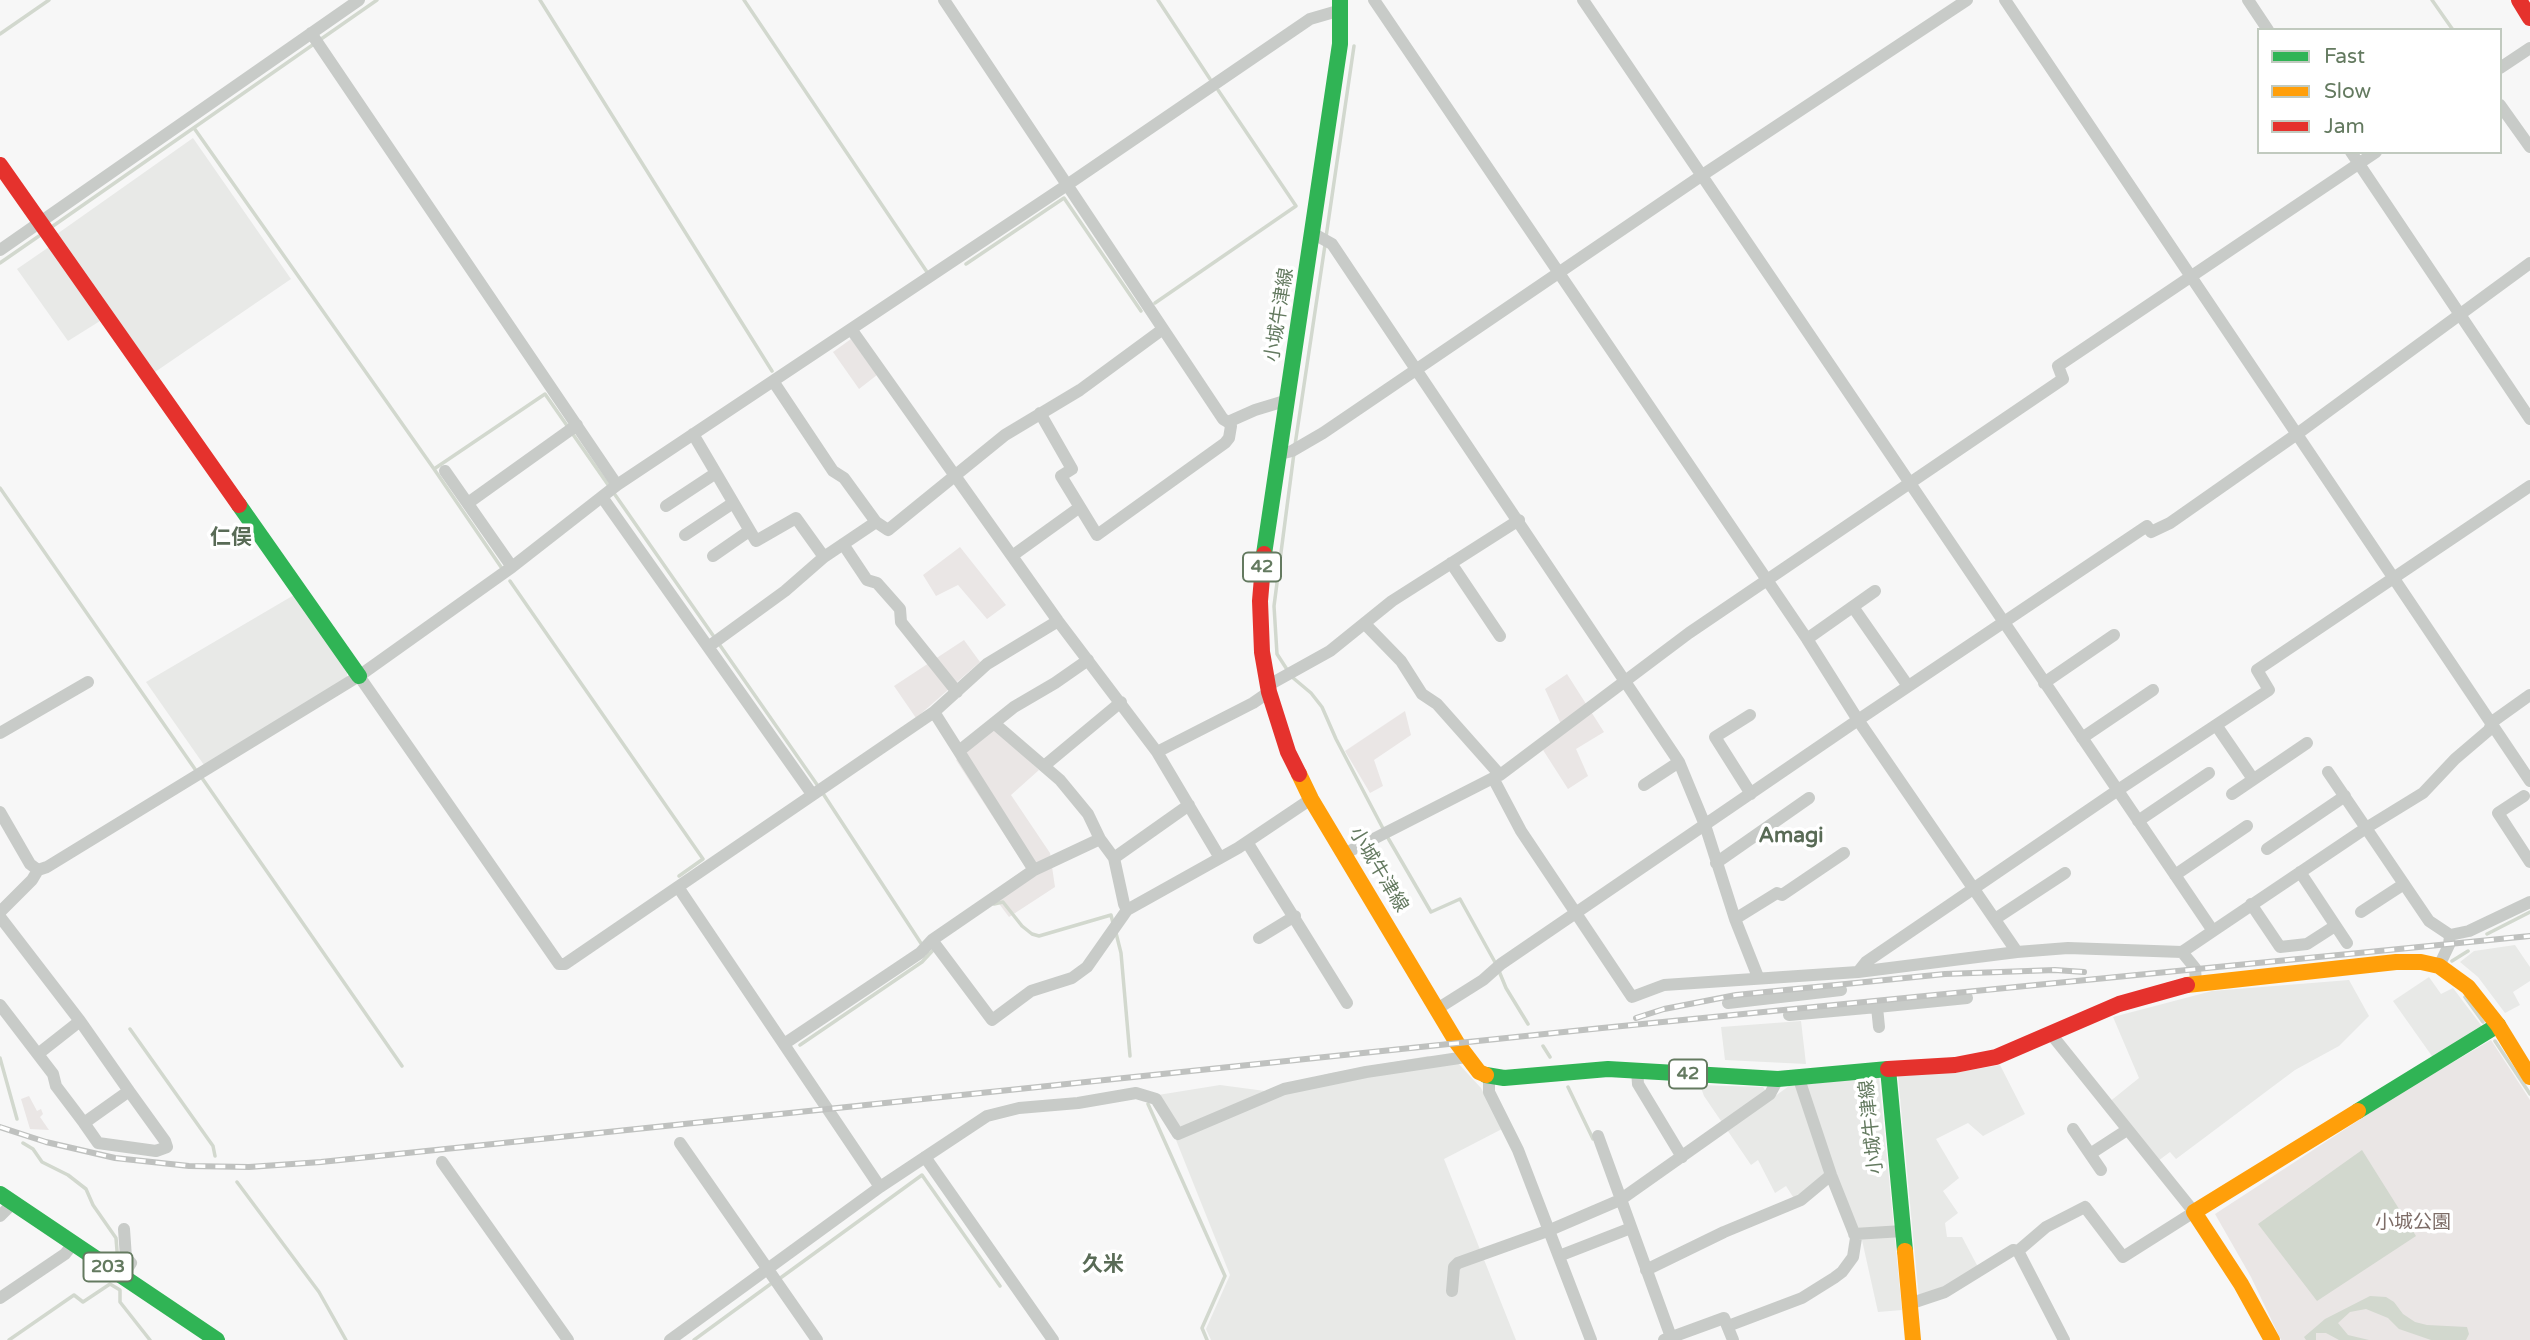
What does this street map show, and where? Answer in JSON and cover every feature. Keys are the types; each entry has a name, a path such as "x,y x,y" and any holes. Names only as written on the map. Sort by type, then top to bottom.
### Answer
{"main road":[{"name":"小城牛津線","path":"1341,5 1340,44 1321,237 1288,400 1291,450 1261,575 1262,652 1268,689 1288,752 1311,799 1466,1058 1479,1072 1504,1078 1608,1069 1799,1079 1888,1069 1913,1340"},
{"path":"0,164 359,676"},
{"path":"1888,1069 1974,1062 1996,1057 2119,1004 2159,990 2196,983 2396,962 2420,962 2439,966 2468,986 2498,1025 2530,1077"},
{"path":"2273,1339 2241,1283 2194,1212 2498,1025"},
{"name":"203","path":"6,1199 217,1340"}],"street":[{"path":"0,250 359,0"},
{"path":"944,0 1223,419 1231,426 1229,438 1225,443 1097,535 1061,476 1072,468 1040,413"},
{"path":"1374,0 2017,952"},
{"path":"1583,0 2213,930"},
{"path":"1291,450 1967,0"},
{"path":"2005,0 2530,781"},
{"path":"2248,0 2267,28"},
{"path":"0,1004 53,1074 56,1086 98,1143 156,1151 167,1147 80,1021 0,915 38,870 359,676 512,567 617,485 1067,185 1310,19 1341,5"},
{"path":"311,33 617,485"},
{"path":"2502,67 2530,48"},
{"path":"2502,108 2530,147"},
{"path":"2352,154 2530,419"},
{"path":"1344,854 1497,776 1625,680 1766,580 2063,379 2058,366 2372,154"},
{"path":"1321,237 1332,244 1679,762 1705,825 1735,919 1758,977"},
{"path":"1437,1009 1483,980 1498,966 1858,720 2147,526 2151,532 2170,523 2297,434 2530,263"},
{"path":"851,329 1058,621 1157,752 1220,859"},
{"path":"773,381 833,471 844,478 876,522 888,530 1005,435 1080,390 1163,329"},
{"path":"1228,422 1288,400"},
{"path":"467,503 577,425"},
{"path":"693,434 756,541 796,518 824,557"},
{"path":"445,471 512,567"},
{"path":"666,506 716,473"},
{"path":"1858,972 1866,962 2269,690 2257,670 2530,486"},
{"path":"602,497 812,794"},
{"path":"685,535 733,503"},
{"path":"1012,556 1080,508"},
{"path":"1157,752 1253,703 1268,689 1330,651 1392,601 1519,520"},
{"path":"708,648 785,592 824,557 876,522"},
{"path":"713,556 750,530"},
{"path":"843,544 867,580 877,583 900,609 901,622 957,692"},
{"path":"1451,563 1500,636"},
{"path":"1807,639 1875,591"},
{"path":"1853,607 1908,686"},
{"path":"359,676 559,964 565,964 934,712 987,664 1058,621"},
{"path":"1365,624 1401,661 1422,694 1437,704 1497,776 1521,831 1632,997 1664,985 1858,972 2017,952 2068,948 2182,952 2366,828 2423,793 2455,758 2489,730 2492,722 2530,695"},
{"path":"2044,682 2114,635"},
{"path":"959,751 1014,707 1088,660"},
{"path":"0,733 88,682"},
{"path":"2082,738 2153,690"},
{"path":"1044,766 1121,702"},
{"path":"934,712 1034,870"},
{"path":"1749,715 1715,737 1751,794"},
{"path":"995,724 1060,779 1088,814 1100,839 1114,858 1124,916"},
{"path":"2216,725 2253,779"},
{"path":"2232,794 2307,743"},
{"path":"1644,785 1679,762"},
{"path":"2328,772 2429,922 2450,935 2469,930 2530,902"},
{"path":"2138,821 2209,773"},
{"path":"2267,849 2345,796"},
{"path":"2524,796 2498,813 2530,862"},
{"path":"1716,863 1809,798"},
{"path":"936,945 992,1020 1031,991 1072,978 1087,967 1124,916 1220,859 1311,799"},
{"path":"1114,858 1189,805"},
{"path":"0,812 30,864 38,870"},
{"path":"2175,875 2247,826"},
{"path":"785,1044 936,945 1034,870 1100,839"},
{"path":"1247,842 1347,1003"},
{"path":"1735,919 1777,893 1782,895 1844,853"},
{"path":"2300,872 2347,943"},
{"path":"1995,919 2065,873"},
{"path":"2361,912 2404,884"},
{"path":"678,887 880,1186"},
{"path":"2252,904 2280,947 2307,944 2335,926"},
{"path":"1259,938 1295,916"},
{"path":"2439,966 2449,945 2450,935"},
{"path":"2182,952 2195,968 2196,983"},
{"path":"1784,1005 1841,990"},
{"path":"1728,1003 1784,1005 1823,1014 1967,998"},
{"path":"1877,1008 1879,1027"},
{"path":"38,1054 80,1021"},
{"path":"1909,1304 1945,1292 2013,1250 2018,1251 2046,1227 2085,1207 2123,1257 2194,1212 2051,1034"},
{"path":"670,1340 880,1186 986,1116 1019,1108 1078,1103 1136,1093 1156,1099 1178,1134 1284,1089 1366,1072 1466,1058"},
{"path":"1637,1070 1639,1084 1682,1157"},
{"path":"1489,1076 1489,1092 1518,1150 1591,1340"},
{"path":"1452,1291 1455,1283 1454,1267 1458,1263 1550,1230 1617,1201 1770,1094 1778,1079"},
{"path":"1728,1326 1802,1298 1842,1272 1853,1257 1854,1234 1799,1079"},
{"path":"84,1124 130,1091"},
{"path":"2073,1129 2101,1170"},
{"path":"2090,1154 2127,1130"},
{"path":"1598,1136 1617,1201 1631,1228 1646,1269 1667,1339 1724,1318 1733,1340"},
{"path":"680,1143 817,1340"},
{"path":"925,1157 1053,1340"},
{"path":"442,1162 568,1340"},
{"path":"1646,1269 1801,1200 1831,1175"},
{"path":"0,1216 6,1199"},
{"path":"1559,1256 1631,1228"},
{"path":"122,1277 131,1263 126,1258 124,1229"},
{"path":"1854,1234 1903,1231"},
{"path":"0,1298 65,1254 73,1244"},
{"path":"2018,1251 2064,1340"}],"shaded area":[{"path":"193,138 291,279 155,372 57,234"},
{"path":"49,247 100,321 68,341 17,269"},
{"path":"294,595 347,670 347,678 204,765 146,682"},
{"path":"2515,945 2530,967 2530,981 2513,992 2520,1005 2505,1013 2478,977 2460,962 2474,951"},
{"path":"2429,977 2441,994 2453,988 2484,1029 2434,1059 2393,1001"},
{"path":"2349,980 2369,1016 2339,1046 2295,1070 2176,1159 2170,1152 2158,1161 2108,1103 2139,1078 2113,1017 2212,991"},
{"path":"1801,1021 1806,1064 1725,1060 1721,1027"},
{"path":"1428,1056 1457,1062 1481,1088 1502,1129 1444,1159 1516,1340 1211,1340 1206,1329 1230,1275 1158,1095 1220,1085 1265,1091 1331,1073"},
{"path":"2000,1065 2025,1114 1983,1136 1968,1123 1936,1139 1959,1178 1943,1191 1958,1213 1945,1223 1947,1237 1962,1237 1978,1267 1945,1288 1919,1299 1898,1076 1960,1072"},
{"path":"1879,1077 1902,1310 1878,1312 1862,1240 1826,1175 1795,1200 1786,1186 1775,1193 1758,1160 1751,1165 1704,1096 1700,1085 1763,1087 1771,1099 1789,1086"},
{"path":"2362,1150 2416,1236 2317,1301 2258,1224"},
{"path":"2370,1296 2386,1297 2415,1322 2467,1327 2469,1334 2466,1340 2431,1340 2399,1329 2388,1318 2366,1309 2350,1312 2338,1323 2348,1335 2369,1340 2339,1340 2326,1333 2316,1333 2316,1340 2306,1340 2304,1337 2325,1319"}],"green space":[{"path":"851,339 877,375 859,389 833,352"},
{"path":"960,547 1006,605 987,619 958,585 936,596 923,575"},
{"path":"964,640 980,662 916,718 894,686"},
{"path":"1567,674 1604,732 1576,749 1588,776 1568,789 1543,750 1564,731 1545,689"},
{"path":"1405,711 1411,735 1374,760 1383,786 1370,793 1345,751"},
{"path":"995,729 1039,770 1011,795 1050,853 1055,887 1009,917 991,893 1026,868 956,760"},
{"name":"小城公園","path":"2491,1040 2530,1100 2530,1340 2281,1340 2251,1277 2215,1214 2402,1092"},
{"path":"29,1096 37,1111 41,1109 43,1114 40,1117 49,1130 30,1129 21,1099"}],"waterway":[{"path":"0,34 49,0"},
{"path":"53,226 377,0"},
{"path":"540,0 772,371"},
{"path":"744,0 927,272"},
{"path":"1158,0 1210,79"},
{"path":"2432,0 2452,28"},
{"path":"1326,237 1354,46"},
{"path":"1155,303 1296,206 1218,90"},
{"path":"194,128 434,469 545,394 568,427"},
{"path":"966,264 1064,198 1141,311"},
{"path":"0,263 39,236"},
{"path":"1295,445 1325,245"},
{"path":"572,433 818,786"},
{"path":"1288,671 1277,654 1274,606 1294,453"},
{"path":"434,469 501,567"},
{"path":"0,488 197,772"},
{"path":"510,581 703,859 679,876"},
{"path":"1292,677 1311,693 1322,707 1388,838 1431,912 1460,899 1496,964"},
{"path":"202,778 402,1066"},
{"path":"822,792 928,954"},
{"path":"994,904 1003,902 1022,926 1039,936 1111,915 1113,923"},
{"path":"2487,934 2530,912"},
{"path":"1116,933 1121,953 1130,1056"},
{"path":"800,1045 922,962 935,948"},
{"path":"2452,961 2468,951"},
{"path":"1499,971 1528,1024"},
{"path":"2465,997 2483,1022"},
{"path":"130,1029 213,1146 215,1156"},
{"path":"2495,1041 2530,1094"},
{"path":"1543,1046 1550,1057"},
{"path":"0,1058 17,1119"},
{"path":"1568,1087 1593,1139"},
{"path":"1148,1104 1225,1276 1202,1328 1207,1340"},
{"path":"23,1143 33,1149 42,1162 68,1175 86,1189 93,1205 116,1238 118,1263"},
{"path":"779,1279 922,1175 1000,1286"},
{"path":"237,1182 319,1292 346,1340"},
{"path":"694,1340 772,1283"},
{"path":"9,1340 74,1295 83,1302 110,1284 120,1290 120,1302 150,1340"}],"railway":[{"path":"0,1127 46,1142 115,1158 189,1166 249,1167 321,1162 1602,1028 2530,936"},
{"path":"1636,1018 1664,1009 1736,995 1945,974 2055,970 2084,972"}],"traffic: fast":[{"path":"1264,554 1340,44 1340,0"},
{"path":"239,505 359,676"},
{"path":"2358,1111 2498,1025"},
{"path":"1486,1075 1504,1078 1608,1069 1778,1079 1888,1069 1905,1251"},
{"path":"0,1194 217,1340"}],"traffic: slow":[{"path":"1299,774 1311,799 1457,1043 1479,1072 1486,1075"},
{"path":"2187,985 2396,962 2421,962 2439,966 2468,987 2498,1025 2530,1077"},
{"path":"2272,1340 2241,1284 2194,1212 2358,1111"},
{"path":"1905,1251 1913,1340"}],"traffic: jam":[{"path":"2519,0 2530,18"},
{"path":"0,165 239,505"},
{"path":"1264,554 1260,601 1262,652 1269,692 1288,752 1299,774"},
{"path":"1888,1069 1955,1065 1996,1057 2119,1004 2187,985"}],"district":[{"name":"仁俣","path":"231,538"},
{"name":"Amagi","path":"1791,836"},
{"name":"久米","path":"1103,1265"}]}
